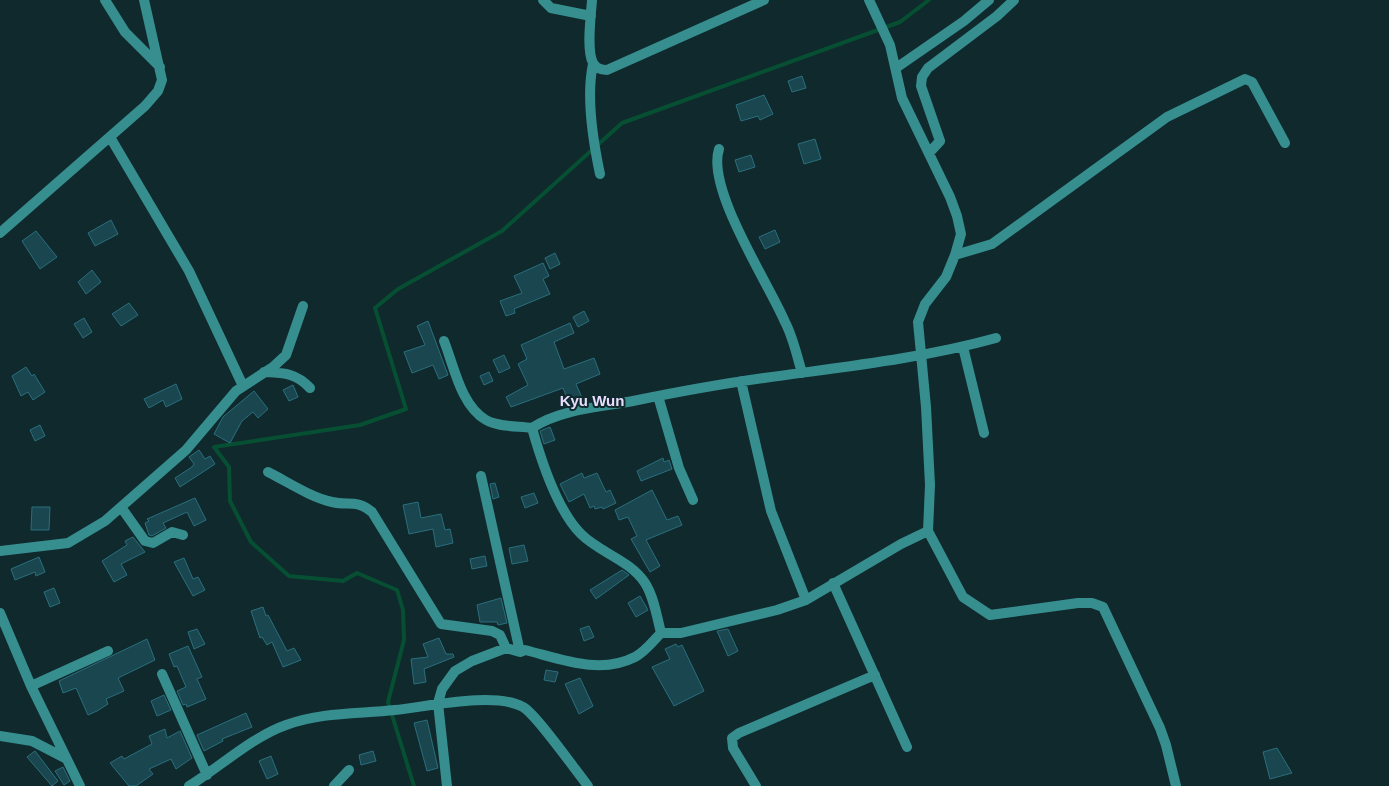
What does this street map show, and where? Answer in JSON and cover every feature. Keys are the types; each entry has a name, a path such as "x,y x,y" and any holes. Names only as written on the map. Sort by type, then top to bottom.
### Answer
{"street":[{"path":"105,0 125,32 160,67"},
{"path":"0,233 145,106 158,91 162,80 160,67 144,0"},
{"path":"543,0 551,8 591,16"},
{"path":"592,0 590,46 593,64 589,80 592,141 600,174"},
{"path":"593,64 602,70 614,68 764,0"},
{"path":"869,0 890,45 902,98 930,153 957,216 961,234 956,255 946,277 925,304 918,322 929,475 928,531 963,597 990,615 1092,603 1103,607 1160,728 1176,786"},
{"path":"896,68 964,21 990,0"},
{"path":"930,153 940,141 921,86 922,77 928,68 997,16 1014,0"},
{"path":"956,255 992,244 1166,117 1245,79 1252,82 1285,143"},
{"path":"110,137 189,271 243,386"},
{"path":"718,149 715,160 719,180 738,230 786,323 802,372"},
{"path":"0,551 68,543 105,521 186,450 236,391 273,367 286,355 304,306"},
{"path":"444,341 466,398 480,416 496,424 532,428 544,420 561,415 658,396 741,381 921,356 996,338"},
{"path":"963,347 984,433"},
{"path":"263,372 289,373 300,378 310,388"},
{"path":"741,381 771,511 806,600"},
{"path":"658,396 679,468 693,500"},
{"path":"532,428 558,497 568,517 582,535 634,571 644,582 650,594 662,633"},
{"path":"268,472 334,502 352,502 364,506 372,512 441,624 492,631 500,635 506,648"},
{"path":"481,476 520,652"},
{"path":"121,507 145,541 153,543 172,532 183,535"},
{"path":"447,786 438,703 442,689 455,672 472,661 506,648 520,652 525,650 578,664 605,665 636,656 662,633 681,633 777,610 806,600 833,583 928,531"},
{"path":"833,583 907,747"},
{"path":"0,612 31,686 80,786"},
{"path":"31,686 108,651"},
{"path":"162,674 207,775"},
{"path":"756,786 733,748 732,738 739,733 875,675"},
{"path":"189,786 261,738 285,725 318,716 396,710 438,703 503,701 524,707 588,786"},
{"path":"0,736 32,741 66,759"},
{"path":"334,786 349,770"}],"building":[{"path":"802,76 806,88 792,92 788,81"},
{"path":"764,95 773,114 760,120 758,116 741,121 736,105"},
{"path":"815,139 821,159 804,164 798,144"},
{"path":"751,155 755,167 739,172 735,160"},
{"path":"111,220 118,234 95,246 88,233"},
{"path":"775,230 780,242 765,249 759,237"},
{"path":"36,231 57,257 40,269 22,241"},
{"path":"555,253 560,264 550,269 545,258"},
{"path":"543,263 549,276 543,279 550,294 514,309 515,313 506,316 500,301 522,293 514,276"},
{"path":"92,270 101,282 86,294 78,282"},
{"path":"129,303 138,315 121,326 112,314"},
{"path":"584,311 589,321 578,327 573,317"},
{"path":"84,318 92,332 83,338 74,324"},
{"path":"428,321 448,375 439,379 433,365 412,373 404,352 425,345 417,326"},
{"path":"570,323 574,333 554,342 564,369 594,358 600,374 576,384 583,400 570,405 563,388 511,407 506,397 528,385 518,364 527,359 521,345"},
{"path":"504,355 510,368 499,373 493,360"},
{"path":"26,367 32,376 34,374 45,392 33,400 28,392 21,396 12,376"},
{"path":"489,372 493,381 484,385 480,376"},
{"path":"176,384 182,399 166,407 163,400 149,408 144,399"},
{"path":"293,385 298,397 289,401 283,390"},
{"path":"254,391 268,409 258,418 253,412 242,421 230,443 214,434 223,417"},
{"path":"40,425 45,436 35,441 30,430"},
{"path":"550,427 555,440 544,444 540,431"},
{"path":"199,450 205,459 210,456 215,464 180,487 175,478 192,467 194,464 189,457"},
{"path":"663,458 664,462 669,460 672,469 641,481 637,471"},
{"path":"582,473 584,478 597,473 606,492 610,490 616,503 603,509 602,507 595,509 594,506 590,508 584,494 569,502 560,484"},
{"path":"495,483 499,497 493,499 490,484"},
{"path":"652,490 667,520 678,516 682,525 646,540 660,566 650,572 631,539 637,536 628,517 619,520 615,510"},
{"path":"534,493 538,503 525,508 521,497"},
{"path":"195,498 206,520 194,526 187,512 163,523 166,528 152,536 149,535 145,523 149,521 147,519"},
{"path":"418,502 421,518 441,514 445,530 450,529 453,543 436,547 433,529 409,534 403,505"},
{"path":"32,507 50,507 49,530 31,530"},
{"path":"133,537 145,552 121,564 127,575 114,582 102,561 127,545 125,541"},
{"path":"524,545 528,561 512,564 509,548"},
{"path":"485,556 487,566 472,569 470,559"},
{"path":"39,557 45,572 36,576 35,572 15,580 11,569"},
{"path":"184,558 193,579 198,577 205,590 193,596 174,562"},
{"path":"622,570 629,575 596,599 590,590"},
{"path":"54,588 60,603 50,607 44,592"},
{"path":"640,596 648,610 636,617 628,603"},
{"path":"501,598 507,623 498,625 497,622 480,622 477,605"},
{"path":"263,607 266,616 268,615 287,651 294,648 301,660 283,667 272,642 267,645 262,637 260,638 251,611"},
{"path":"589,626 594,637 584,641 580,629"},
{"path":"197,629 205,644 194,649 188,632"},
{"path":"728,629 738,651 728,656 717,631"},
{"path":"439,638 446,654 453,654 454,657 424,669 426,682 414,684 411,659 428,657 423,644"},
{"path":"147,639 155,660 118,678 124,691 106,699 108,704 88,715 76,688 63,693 59,681"},
{"path":"676,644 678,647 682,645 704,691 674,706 652,667 670,659 665,649"},
{"path":"188,646 202,677 197,679 206,699 187,707 186,704 183,705 177,691 186,687 177,666 174,667 169,654"},
{"path":"546,670 558,672 555,682 544,680"},
{"path":"580,678 593,706 579,714 565,684"},
{"path":"164,695 171,710 157,716 151,701"},
{"path":"246,713 252,727 222,739 223,741 204,751 197,735"},
{"path":"427,720 438,768 427,771 414,723"},
{"path":"165,729 167,738 180,731 192,758 176,769 171,759 149,769 153,774 136,786 129,786 110,763 122,756 124,759 152,744 149,736"},
{"path":"1277,748 1292,773 1270,779 1263,752"},
{"path":"35,751 58,781 52,786 27,757"},
{"path":"373,751 376,761 361,765 359,755"},
{"path":"271,756 278,774 267,779 259,761"},
{"path":"63,767 70,781 64,785 55,771"}],"waterway":[{"path":"414,786 388,702 404,640 403,610 397,590 357,573 343,581 289,576 251,542 230,501 229,467 214,447 360,425 406,409 375,308 398,289 502,231 622,123 900,22 929,0"}],"district":[{"name":"Kyu Wun","path":"592,401"}]}
